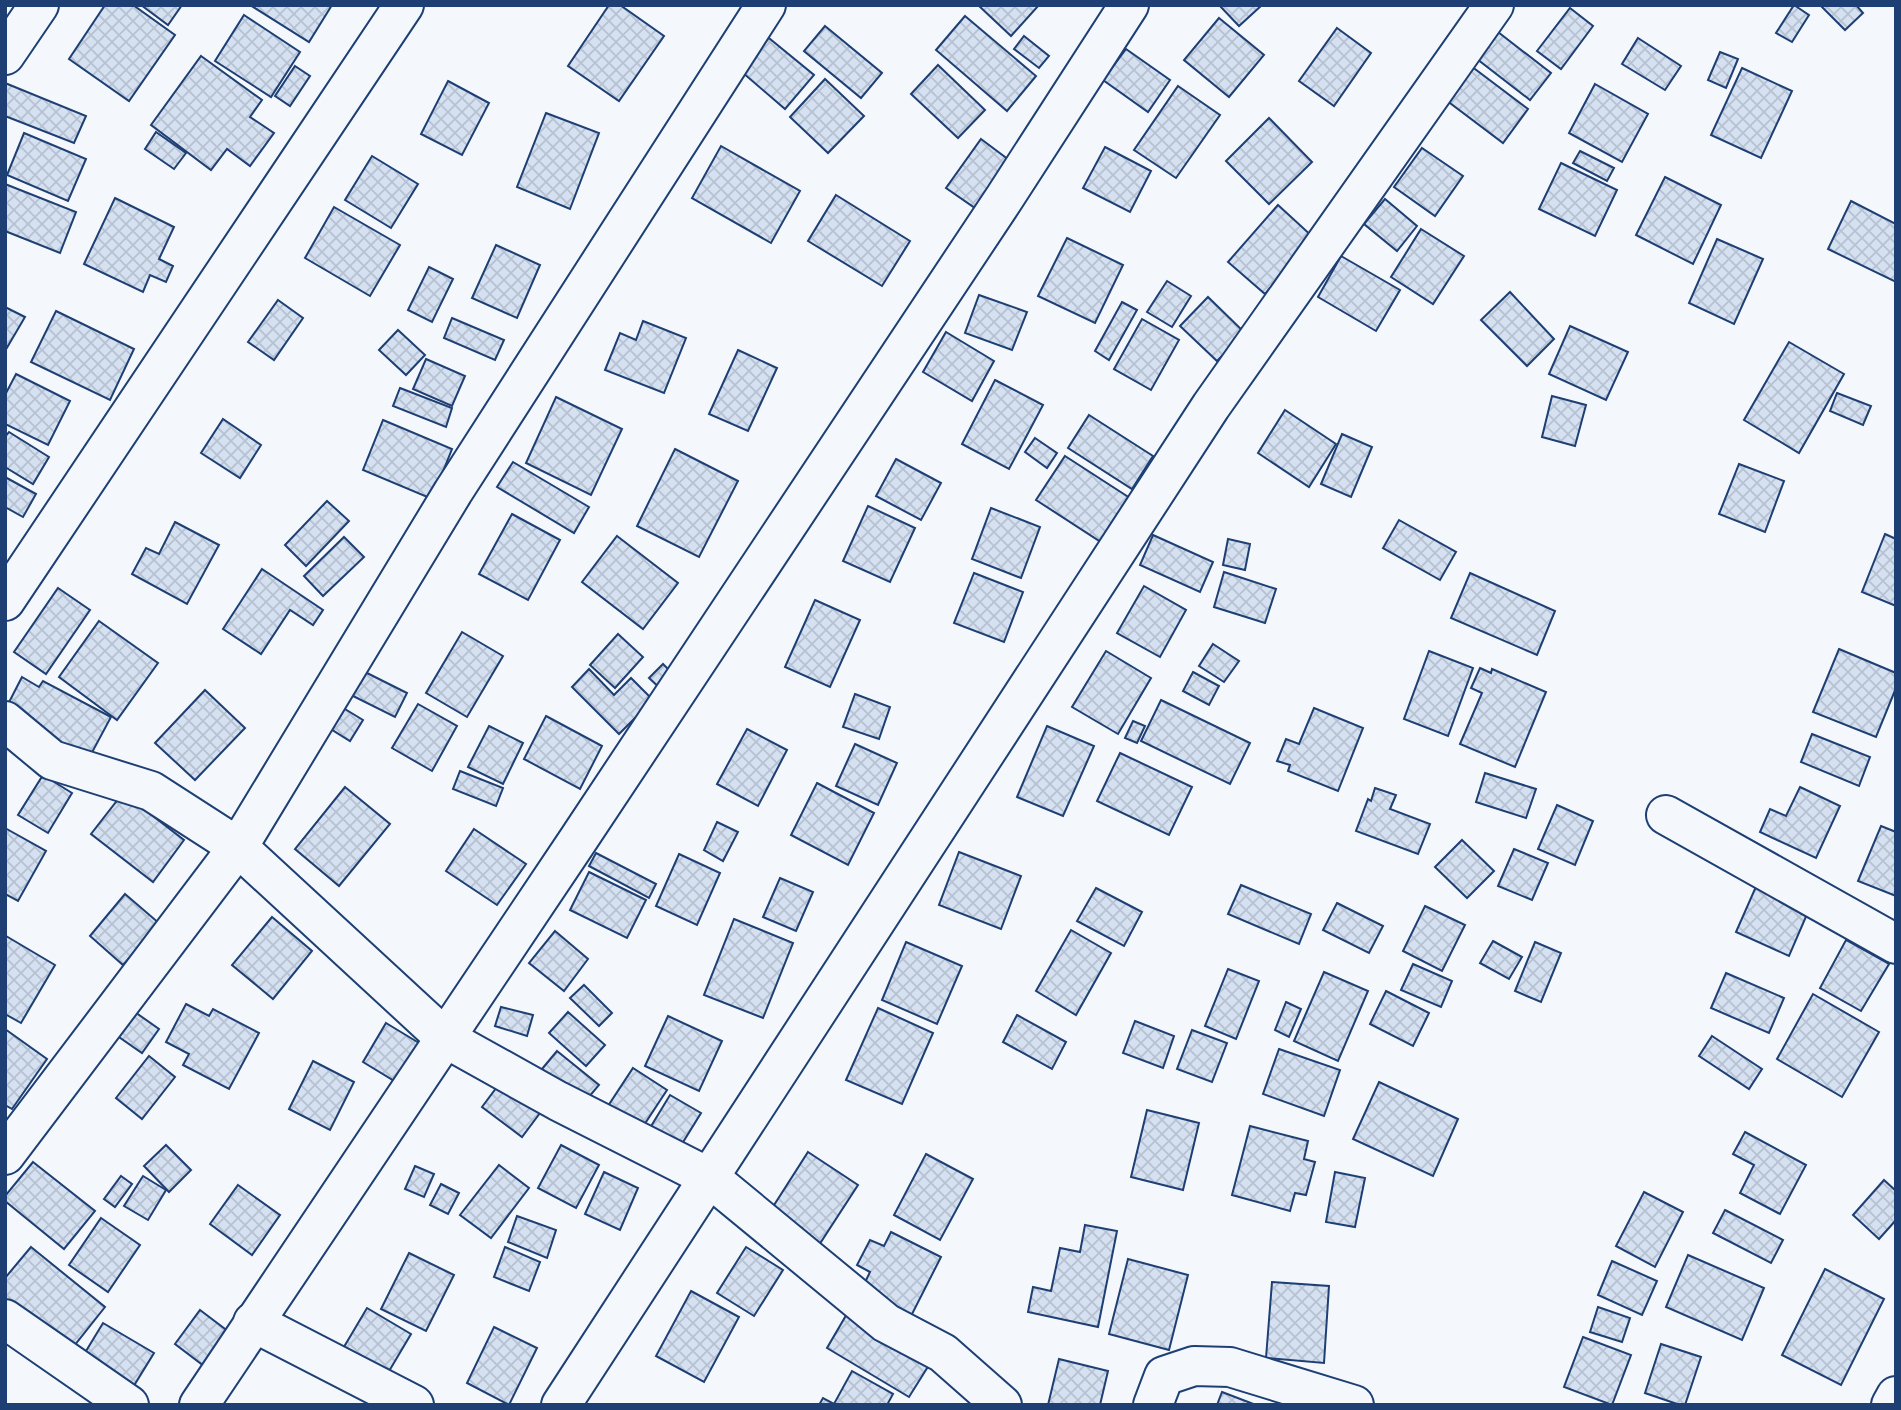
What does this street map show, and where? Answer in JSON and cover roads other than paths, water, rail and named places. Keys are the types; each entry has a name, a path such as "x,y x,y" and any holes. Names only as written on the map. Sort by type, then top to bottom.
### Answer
{"street":[{"path":"5,55 39,5"},
{"path":"5,601 404,5"},
{"path":"5,1155 237,846 453,492 766,5"},
{"path":"199,1405 998,208 1129,5"},
{"path":"561,1405 1211,406 1494,5"},
{"path":"5,721 52,760 151,792 237,846 445,1038 558,1101 710,1178 886,1324 943,1353 1002,1405"},
{"path":"1666,816 1896,944"},
{"path":"5,1319 129,1405"},
{"path":"253,1322 414,1405"},
{"path":"1153,1405 1164,1376 1195,1366 1230,1367 1354,1405"},
{"path":"1891,1405 1896,1396"}]}
